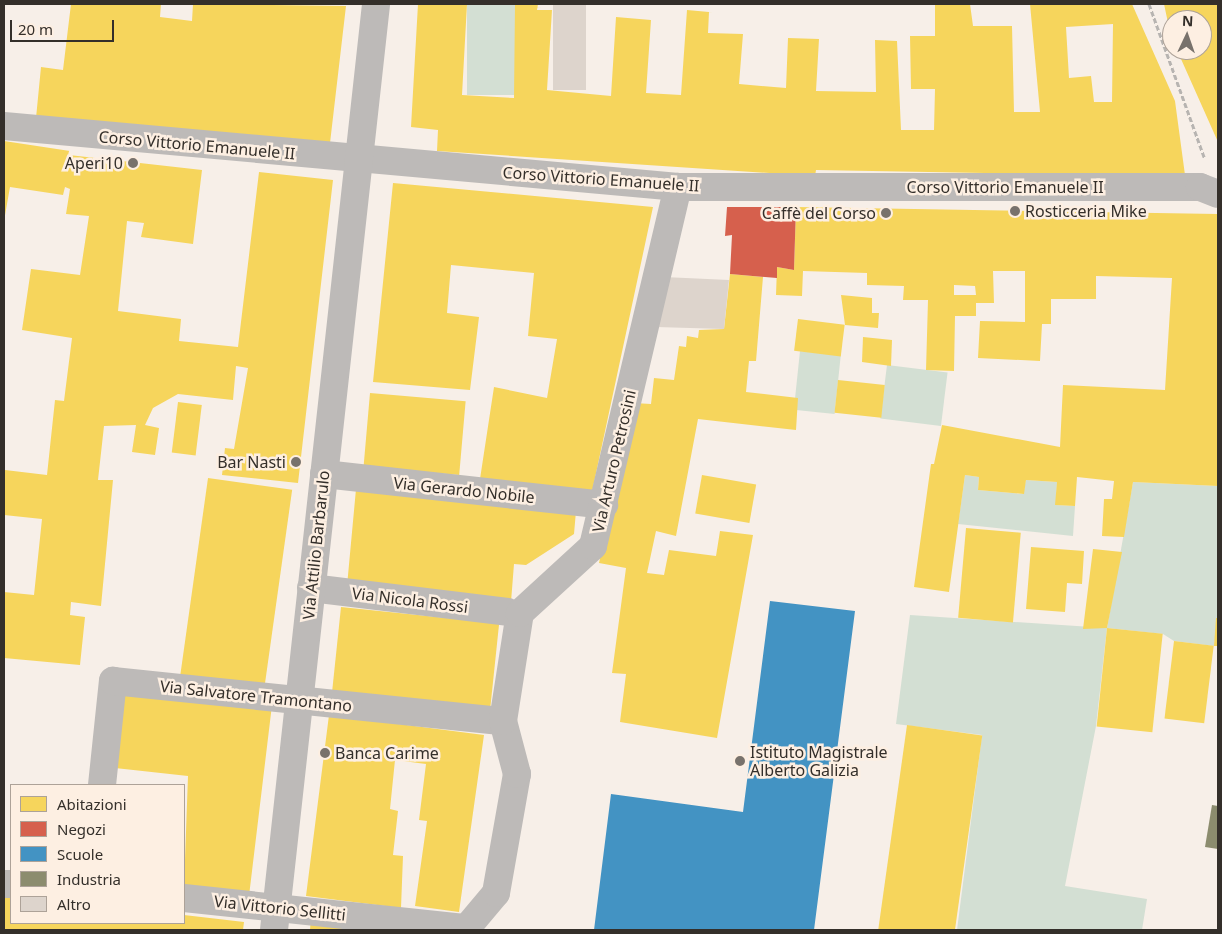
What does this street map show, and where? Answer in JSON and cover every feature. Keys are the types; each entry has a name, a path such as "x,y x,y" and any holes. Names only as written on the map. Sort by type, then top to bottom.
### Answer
{"street":[{"name":"Via Attilio Barbarulo","path":"275,918 361,160 376,4"},
{"name":"Corso Vittorio Emanuele II","path":"4,126 361,160 678,187 1209,191"},
{"name":"Via Arturo Petrosini","path":"465,929 496,893 514,793 517,774 503,721 520,613 593,546 678,187"},
{"name":"Via Gerardo Nobile","path":"324,474 604,505"},
{"name":"Via Nicola Rossi","path":"311,588 508,612"},
{"name":"Via Salvatore Tramontano","path":"102,784 113,682 503,721"},
{"name":"Via Vittorio Sellitti","path":"185,898 275,918 465,929"}],"path":[{"path":"1149,4 1204,152 1209,191"}],"shaded area":[{"path":"467,4 515,4 515,95 467,95"},
{"path":"800,351 841,355 835,414 794,410"},
{"path":"887,365 948,372 941,426 880,419"},
{"path":"965,475 979,477 978,490 1023,494 1026,480 1057,482 1056,505 1075,506 1073,536 958,524"},
{"path":"1133,482 1218,486 1218,618 1214,646 1174,641 1163,634 1107,628"},
{"path":"910,615 1107,628 1096,726 1065,886 1147,899 1142,930 957,930 982,735 896,724"}],"building: Abitazioni":[{"path":"71,4 161,4 160,17 192,21 193,4 346,6 330,143 36,118 41,67 63,70"},
{"path":"418,4 467,4 462,95 514,98 515,4 538,4 537,10 552,10 547,90 611,96 616,17 651,20 646,93 681,95 687,10 709,12 708,33 743,34 739,84 786,88 788,38 819,39 816,91 876,92 875,40 897,41 901,130 934,130 935,89 911,89 910,36 935,36 935,4 970,4 973,26 1012,26 1014,112 1040,112 1030,4 1132,4 1175,101 1185,175 985,177 985,173 816,170 815,176 437,151 438,130 411,127","holes":["1113,24 1112,102 1094,102 1091,76 1069,78 1066,27"]},
{"path":"1164,4 1218,4 1218,142 1181,60 1212,60 1212,10 1165,10"},
{"path":"4,141 70,151 69,155 202,170 193,244 141,237 144,223 127,221 118,311 181,319 179,341 238,347 259,172 333,180 298,483 222,475 225,448 234,449 248,368 236,366 233,400 178,394 153,408 145,425 159,428 155,455 132,452 136,425 104,426 98,480 113,480 101,606 71,602 70,615 85,617 80,665 4,658 4,592 34,595 42,519 4,515 5,470 47,475 55,400 64,401 72,338 22,330 31,269 80,275 89,216 66,214 70,189 65,187 63,195 10,187 4,221"},
{"path":"393,183 653,207 592,492 480,479 494,387 547,398 557,339 528,336 534,273 451,265 447,313 479,317 470,390 373,382"},
{"path":"796,207 1218,214 1218,486 1133,482 1124,537 1102,536 1104,499 1112,499 1114,481 1077,477 1075,506 1055,505 1057,482 1026,480 1024,494 978,490 979,477 965,475 949,592 914,587 931,464 934,464 942,425 1060,447 1063,385 1165,390 1172,278 1096,276 1096,299 1051,299 1051,324 1042,324 1040,361 978,358 980,321 1025,322 1025,271 993,271 994,303 976,303 976,316 955,316 954,371 926,370 928,300 903,300 904,286 867,285 867,273 803,271 802,296 776,295 777,267 794,270","holes":["954,285 975,286 976,295 954,295"]},
{"path":"730,274 763,277 756,361 749,361 746,392 798,398 796,430 698,419 676,536 656,531 647,573 664,575 669,550 716,556 720,531 753,535 717,738 620,722 626,674 612,673 626,568 599,563 634,403 651,404 654,378 674,380 679,346 686,347 687,336 698,338 699,330 724,329"},
{"path":"841,295 872,298 872,313 879,313 878,328 845,325"},
{"path":"798,319 845,325 841,356 794,351"},
{"path":"863,337 892,340 891,366 862,362"},
{"path":"838,380 885,385 881,418 835,413"},
{"path":"370,393 466,401 459,475 364,467"},
{"path":"178,402 202,405 196,456 172,453"},
{"path":"702,475 756,485 749,523 695,513"},
{"path":"208,478 292,490 264,687 180,675"},
{"path":"356,489 576,511 574,534 526,565 514,564 511,602 347,586"},
{"path":"966,528 1021,533 1013,622 958,618"},
{"path":"1031,547 1084,551 1082,584 1067,583 1065,612 1026,609"},
{"path":"1093,549 1122,552 1107,628 1083,629"},
{"path":"341,607 499,624 490,707 332,691"},
{"path":"1216,618 1218,618 1218,646 1214,646"},
{"path":"1107,628 1163,634 1152,732 1097,726"},
{"path":"1174,641 1214,646 1204,723 1164,718"},
{"path":"124,687 272,705 249,896 185,887 188,776 115,768"},
{"path":"329,715 484,735 459,912 415,906 427,821 419,820 426,764 395,760 390,809 398,811 393,855 403,856 401,908 306,896"},
{"path":"907,725 982,736 955,930 878,930"},
{"path":"4,896 10,897 10,924 185,924 185,915 244,922 243,930 4,930"},
{"path":"311,918 414,930 310,930"}],"building: Negozi":[{"path":"727,207 796,207 794,270 777,267 777,278 730,274 732,235 725,236"}],"building: Scuole":[{"path":"770,601 855,611 814,930 594,930 611,794 743,812"}],"building: Industria":[{"path":"1212,805 1218,806 1218,849 1205,847"}],"building: Altro":[{"path":"553,4 586,4 586,90 553,90"},
{"path":"664,277 729,280 724,329 656,327"}],"place":[{"name":"Aperi10","path":"133,163"},
{"name":"Rosticceria Mike","path":"1015,211"},
{"name":"Caffè del Corso","path":"886,213"},
{"name":"Bar Nasti","path":"296,462"},
{"name":"Banca Carime","path":"325,753"},
{"name":"Istituto Magistrale Alberto Galizia","path":"740,761"}]}
